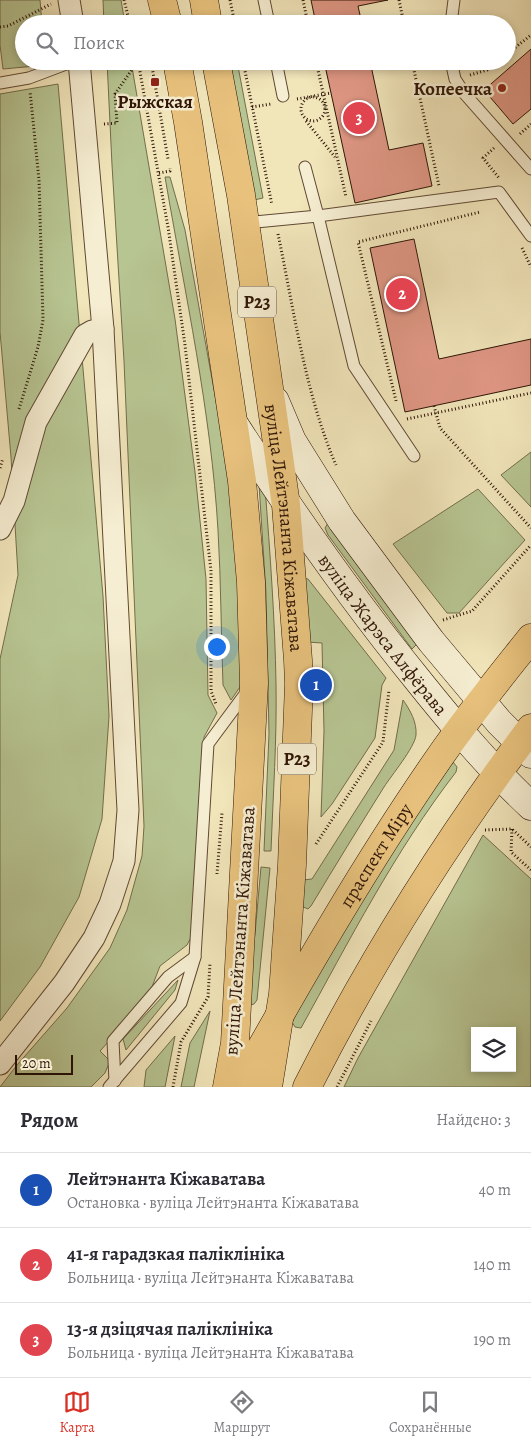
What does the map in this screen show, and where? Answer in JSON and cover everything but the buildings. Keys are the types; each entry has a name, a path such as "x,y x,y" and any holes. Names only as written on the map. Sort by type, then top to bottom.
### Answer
{"main road":[{"path":"162,0 166,15"},
{"path":"204,0 206,15"},
{"name":"вуліца Лейтэнанта Кіжаватава","path":"178,70 188,122 224,352 242,481 251,582 254,683 235,1043 227,1087"},
{"name":"вуліца Лейтэнанта Кіжаватава","path":"218,70 246,223 286,505 299,684 292,865 283,994 268,1087"},
{"path":"224,352 232,360 240,361 247,358 263,338"},
{"name":"вуліца Жарэса Алфёрава","path":"270,390 292,441 342,521 431,641 482,701 527,742"},
{"name":"вуліца Жарэса Алфёрава","path":"234,424 286,505 370,619 459,731 497,774 531,806"},
{"name":"праспект Міру","path":"239,1087 280,1014 389,832 440,756 531,638"},
{"path":"308,1087 336,1032 406,910 497,774 527,742"}],"street":[{"path":"69,0 72,15"},
{"path":"0,1064 64,983 94,938 110,904 124,861 128,810 103,329 80,70"},
{"path":"0,528 7,499 36,422 85,335 92,331 103,329"}],"lane":[{"path":"264,0 266,15"},
{"path":"452,15 454,0"},
{"path":"0,83 29,78 50,70"},
{"path":"278,70 283,96"},
{"path":"453,70 455,79 464,93 531,169"},
{"path":"305,167 354,366 414,456"},
{"path":"246,223 318,216 499,192 531,236"},
{"path":"112,1084 181,1003 195,957 208,744 254,683"},
{"path":"112,1084 113,1042 168,977 195,957"}],"path":[{"path":"30,15 59,0"},
{"path":"124,0 128,15"},
{"path":"230,0 233,15"},
{"path":"303,0 306,15"},
{"path":"399,0 402,15"},
{"path":"0,27 15,22"},
{"path":"516,47 531,35"},
{"path":"85,126 117,123 115,94 132,70"},
{"path":"140,70 159,173 185,345 210,561 212,691 216,704"},
{"path":"153,70 170,171 159,173"},
{"path":"245,70 316,411 338,470"},
{"path":"318,70 347,200"},
{"path":"414,70 440,193"},
{"path":"18,412 38,347 43,320 39,180 29,78"},
{"path":"115,94 146,102"},
{"path":"325,105 319,99 312,96 305,100 300,107 300,111 337,159"},
{"path":"304,118 312,122 320,119 324,113 325,105"},
{"path":"483,158 500,180"},
{"path":"396,402 358,242 484,210"},
{"path":"519,241 531,267"},
{"path":"401,421 531,393"},
{"path":"434,406 440,428 531,528"},
{"path":"0,468 6,449"},
{"path":"438,613 444,620 472,610 531,545"},
{"path":"312,850 383,742 389,690"},
{"path":"512,829 511,852 531,870"},
{"path":"483,830 512,829 531,847"}],"green space":[{"path":"0,0 40,0 41,15 15,15 15,68 3,69 0,45"},
{"path":"103,0 121,0 124,15 104,15"},
{"path":"107,70 133,70 175,319 195,472 206,579 208,695 217,713 204,737 201,844 194,932 187,945 160,966 150,992 100,1051 110,1061 105,1073 91,1087 0,1087 67,1008 110,948 127,910 142,856 144,826 124,361"},
{"path":"228,70 239,70 263,198 254,200"},
{"path":"58,84 103,596 109,716 102,819 79,897 40,967 0,1021 0,659 18,575 11,457 0,332 0,94"},
{"path":"165,177 170,177 185,230 218,412 238,544 242,684 231,700 223,685 218,530 210,441"},
{"path":"531,452 531,507 501,475"},
{"path":"259,484 265,487 275,660 276,726 271,851 264,851 269,734 266,593"},
{"path":"478,489 525,540 459,613 447,613 393,544"},
{"path":"328,523 420,641 412,649 328,535 325,528"},
{"path":"303,578 308,579 386,678 382,685 375,738 332,804 321,817 324,731 322,643 307,642"},
{"path":"403,700 415,725 416,735 412,747 384,787 311,906 308,909 301,906 303,880 312,879 394,750"},
{"path":"453,762 457,767 456,772 393,865 301,1028 295,1027 292,1022 362,890"},
{"path":"483,835 531,879 531,1087 344,1087 358,1058"},
{"path":"261,867 270,868 257,1000 254,1004 250,1005 246,999 255,934"},
{"path":"178,980 175,990 126,1050 123,1039"},
{"path":"210,1011 194,1087 181,1087 190,1043"},
{"path":"175,1036 165,1087 144,1087 146,1070"}],"place":[{"name":"Рыжская","path":"155,82"},
{"name":"Копеечка","path":"502,88"},
{"name":"13-я дзіцячая паліклініка","path":"359,118"},
{"name":"41-я гарадзкая паліклініка","path":"402,294"},
{"name":"Лейтэнанта Кіжаватава","path":"316,685"}]}
